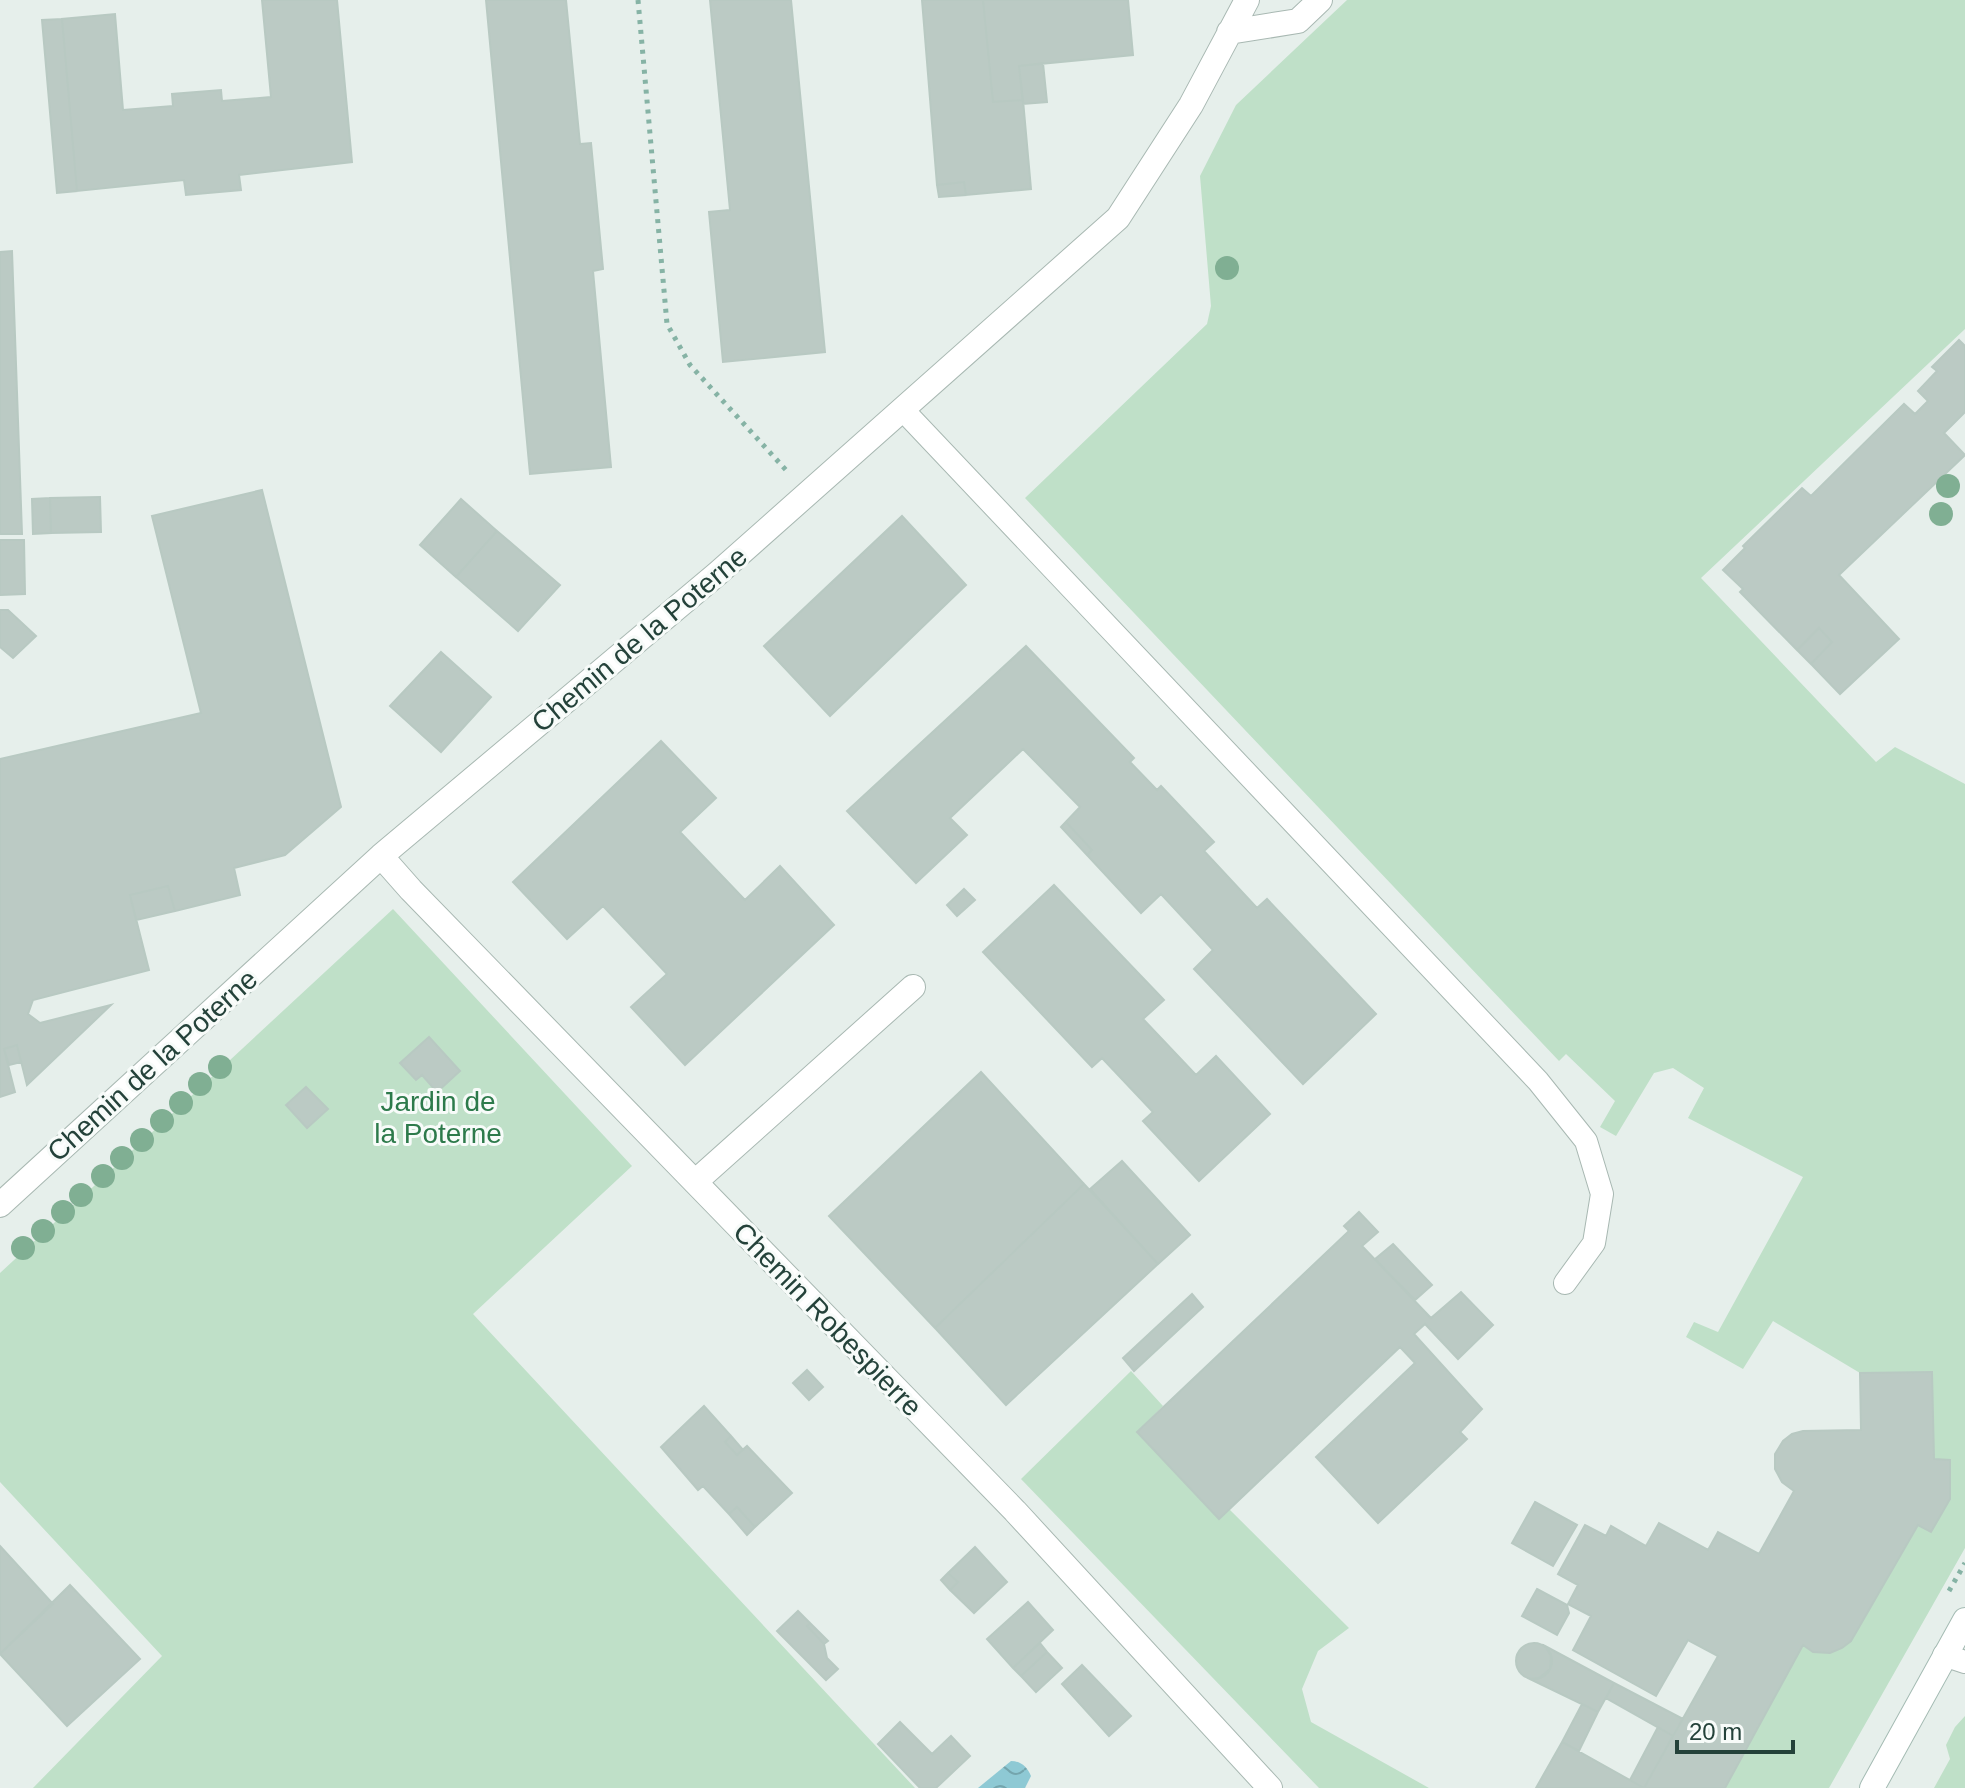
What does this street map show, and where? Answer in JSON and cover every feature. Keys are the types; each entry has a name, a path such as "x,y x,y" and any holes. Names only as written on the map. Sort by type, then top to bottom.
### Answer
{"street":[{"path":"1227,0 1229,32 1298,21 1320,0"},
{"name":"Chemin de la Poterne","path":"0,1205 381,856 717,574 1118,218 1191,105 1247,0"},
{"name":"Chemin Robespierre","path":"381,856 1015,1511 1270,1788"},
{"path":"695,1182 913,987"},
{"path":"1872,1788 1954,1659 1965,1620"}],"lane":[{"path":"903,410 1538,1081 1586,1141 1602,1194 1594,1243 1565,1283"}],"path":[{"path":"638,0 667,324 690,365 808,494"}],"green space":[{"path":"1347,0 1965,0 1965,329 1701,578 1876,762 1895,747 1965,784 1965,1548 1829,1788 1725,1788 1803,1645 1815,1651 1828,1652 1840,1649 1851,1641 1918,1525 1950,1499 1950,1460 1934,1459 1932,1373 1860,1373 1773,1321 1743,1369 1686,1337 1694,1322 1718,1332 1803,1177 1688,1118 1704,1088 1673,1068 1654,1073 1616,1136 1600,1127 1615,1101 1566,1054 1559,1061 1025,498 1207,324 1211,306 1200,176 1236,105"},
{"name":"Jardin de la Poterne","path":"393,909 632,1166 473,1314 915,1788 33,1788 162,1656 0,1482 0,1273"},
{"path":"1131,1371 1163,1406 1137,1432 1229,1509 1349,1628 1318,1651 1302,1689 1311,1722 1429,1788 1319,1788 1021,1479"},
{"path":"1965,1716 1965,1788 1934,1788 1950,1759 1946,1745"}],"water":[{"path":"1011,1761 1021,1763 1031,1776 1025,1788 978,1788"}],"building":[{"path":"262,0 337,0 352,162 239,175 241,190 186,195 184,180 77,191 62,19 115,14 123,110 173,106 172,94 221,90 222,101 271,97"},
{"path":"486,0 566,0 580,144 591,143 603,269 593,271 611,467 530,474"},
{"path":"710,0 791,0 825,352 723,362 709,212 730,210"},
{"path":"922,0 983,0 993,102 1023,100 1031,189 966,195 964,182 937,185"},
{"path":"983,0 1128,0 1133,55 1019,66 1023,100 993,102"},
{"path":"62,19 77,191 57,193 42,20"},
{"path":"1043,63 1047,102 1023,104 1019,66"},
{"path":"964,182 966,195 939,197 937,185"},
{"path":"12,251 22,534 0,534 0,252"},
{"path":"1959,340 1965,346 1965,412 1944,433 1965,455 1839,575 1899,639 1840,694 1811,664 1832,642 1819,628 1797,650 1740,592 1743,589 1723,570 1802,488 1811,496 1904,404 1915,414 1928,401 1918,391 1937,371 1932,367"},
{"path":"262,490 341,807 285,855 234,868 240,895 175,911 168,886 130,895 149,970 33,1000 28,1014 40,1023 111,1005 27,1085 17,1045 4,1049 15,1092 0,1097 0,759 201,713 152,516"},
{"path":"100,497 101,532 51,533 50,498"},
{"path":"50,498 51,533 33,534 32,499"},
{"path":"461,499 497,531 456,577 420,545"},
{"path":"902,516 966,585 830,716 764,646"},
{"path":"497,531 560,585 518,631 456,577"},
{"path":"0,540 24,540 25,594 0,595"},
{"path":"0,610 8,610 36,636 13,658 0,647"},
{"path":"1819,628 1832,642 1811,664 1797,650"},
{"path":"1026,646 1134,758 1130,762 1157,790 1161,786 1214,842 1204,851 1257,908 1267,899 1376,1014 1303,1084 1194,969 1213,950 1161,894 1141,913 1087,855 1092,850 1066,822 1061,827 1080,807 1023,749 950,818 967,835 916,883 847,811"},
{"path":"441,652 491,697 441,752 390,706"},
{"path":"661,741 716,798 680,832 745,900 780,866 834,925 685,1065 631,1007 667,974 603,906 567,939 513,882"},
{"path":"1066,822 1092,850 1087,855 1061,827"},
{"path":"1054,885 1164,1000 1143,1019 1196,1075 1216,1056 1270,1114 1199,1181 1143,1121 1153,1112 1102,1058 1092,1067 983,952"},
{"path":"168,886 175,911 136,920 130,895"},
{"path":"964,889 975,900 957,916 947,905"},
{"path":"429,1037 460,1071 437,1092 422,1075 416,1080 400,1063"},
{"path":"17,1045 21,1062 9,1065 4,1049"},
{"path":"981,1072 1084,1184 935,1328 829,1216"},
{"path":"306,1087 328,1109 307,1128 286,1105"},
{"path":"1122,1161 1190,1235 1158,1264 1090,1189"},
{"path":"1084,1184 1158,1264 1006,1405 935,1328"},
{"path":"1359,1212 1378,1232 1362,1246 1431,1318 1461,1292 1493,1325 1458,1359 1425,1324 1414,1334 1482,1409 1460,1432 1467,1439 1378,1523 1316,1457 1415,1363 1400,1347 1219,1519 1137,1432 1349,1231 1344,1226"},
{"path":"1393,1244 1432,1285 1415,1300 1375,1259"},
{"path":"1192,1294 1203,1307 1134,1371 1123,1358"},
{"path":"807,1370 823,1387 809,1400 793,1383"},
{"path":"1932,1372 1934,1459 1950,1460 1950,1499 1931,1532 1918,1525 1851,1641 1830,1653 1813,1652 1803,1645 1725,1788 1644,1788 1718,1656 1688,1640 1656,1696 1573,1650 1591,1616 1568,1604 1578,1585 1558,1574 1585,1525 1606,1536 1611,1526 1646,1546 1659,1523 1708,1550 1718,1532 1759,1554 1794,1491 1782,1482 1775,1469 1775,1454 1783,1441 1803,1431 1861,1430 1860,1373"},
{"path":"704,1406 731,1436 725,1442 737,1455 747,1446 792,1493 755,1527 737,1507 729,1514 703,1486 698,1490 661,1447"},
{"path":"731,1436 743,1450 737,1455 725,1442"},
{"path":"1535,1502 1577,1525 1553,1566 1512,1543"},
{"path":"737,1507 755,1527 747,1535 729,1514"},
{"path":"0,1546 53,1604 0,1654"},
{"path":"975,1547 1007,1582 974,1613 950,1590 958,1582 948,1573"},
{"path":"948,1573 958,1582 950,1590 941,1580"},
{"path":"70,1585 140,1659 67,1726 0,1654"},
{"path":"1537,1589 1567,1605 1569,1613 1557,1635 1522,1616"},
{"path":"1028,1602 1053,1630 1013,1668 987,1639"},
{"path":"798,1611 810,1623 807,1626 824,1644 827,1658 838,1669 826,1680 777,1631"},
{"path":"810,1623 828,1641 824,1644 807,1626"},
{"path":"1040,1643 1047,1652 1021,1676 1013,1668"},
{"path":"1534,1643 1547,1648 1552,1661 1547,1674 1534,1679 1521,1674 1516,1661 1521,1648"},
{"path":"1545,1646 1614,1683 1598,1712 1530,1679 1539,1678 1550,1669 1551,1656"},
{"path":"1047,1652 1062,1668 1036,1692 1021,1676"},
{"path":"1082,1665 1131,1716 1109,1736 1062,1684"},
{"path":"1614,1683 1683,1719 1673,1736 1606,1698"},
{"path":"1582,1704 1598,1712 1579,1751 1562,1742"},
{"path":"900,1722 932,1754 951,1736 970,1756 936,1788 920,1788 878,1744"},
{"path":"1658,1727 1673,1736 1644,1788 1630,1780"},
{"path":"1562,1742 1644,1788 1536,1788"}]}
